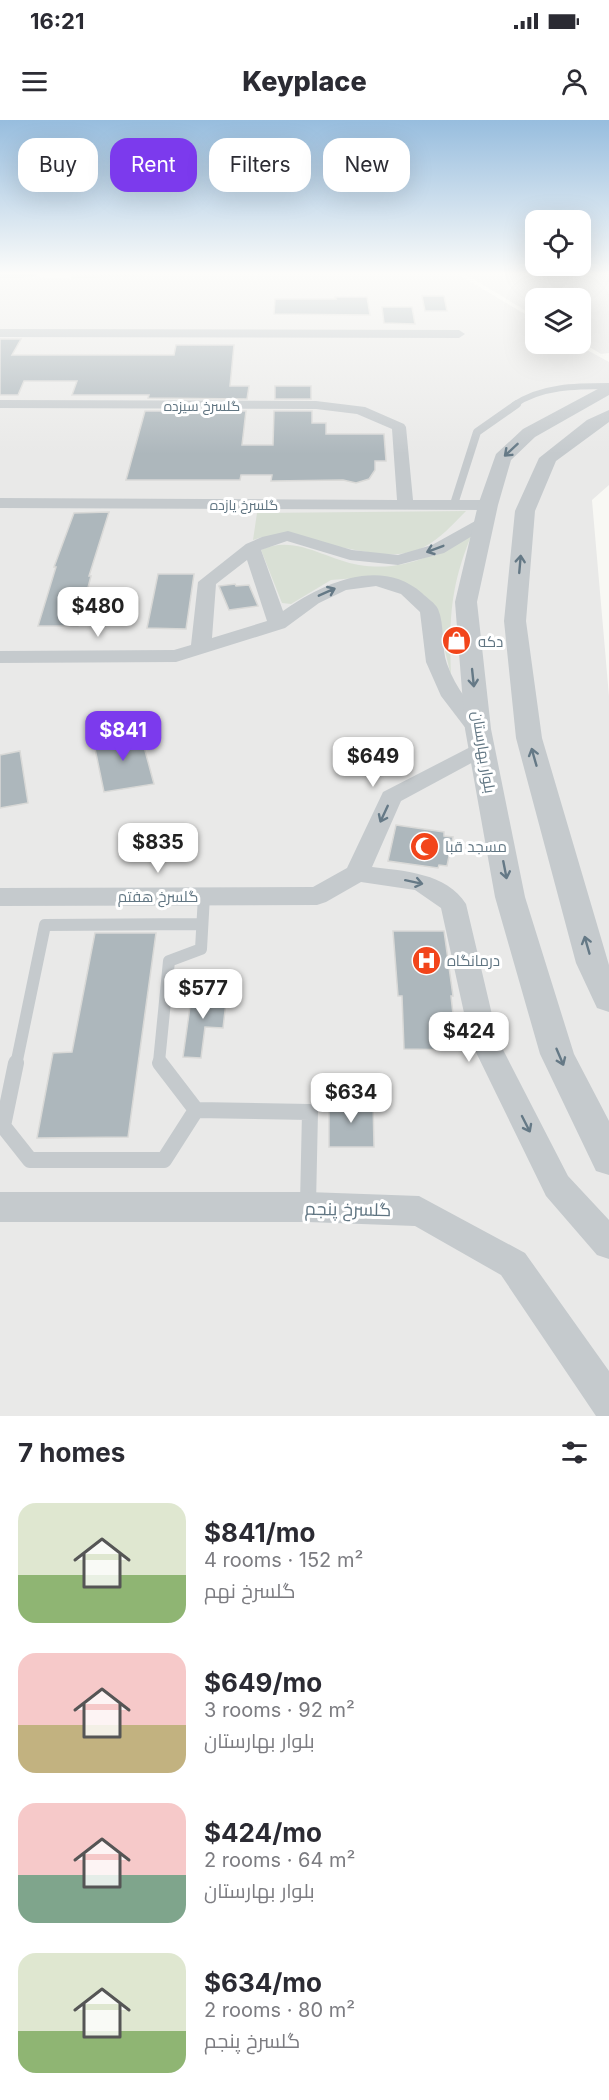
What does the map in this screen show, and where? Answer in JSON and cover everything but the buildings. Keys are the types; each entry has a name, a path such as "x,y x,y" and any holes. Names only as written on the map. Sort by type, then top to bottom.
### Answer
{"street":[{"path":"220,333 459,334"},
{"name":"بلوار بهارستان","path":"609,387 529,433 502,458 465,602 480,739 510,897 557,1054 609,1159"},
{"path":"588,398 586,401 589,405 604,416"},
{"name":"گلسرخ سیزده","path":"0,404 316,405 360,410 399,427 405,504"},
{"path":"558,415 570,413 592,418 604,416"},
{"path":"604,416 548,458 525,511 515,621 529,738 592,963 609,999"},
{"name":"گلسرخ یازده","path":"0,503 454,504 487,512"},
{"path":"201,648 207,582 262,542 288,536 350,555 398,560 438,549 487,512"},
{"path":"252,548 278,624"},
{"path":"0,657 176,656 278,624 312,599 342,585 378,580 407,590 429,610 436,662 451,696 480,739 391,797 357,873 422,882 453,904 484,1040 556,1186 609,1244"},
{"name":"گلسرخ هفتم","path":"0,897 316,896 357,873"},
{"name":"گلسرخ پنجم","path":"0,1206 418,1211 513,1264 609,1403"}],"lane":[{"path":"454,504 477,432 525,398 546,391 582,386 609,387"},
{"path":"196,1110 159,1062 169,961 201,949 204,896"},
{"path":"196,1110 164,1160 30,1160 3,1126 45,925 202,924"},
{"path":"196,1110 310,1112 308,1208"}],"shaded area":[{"path":"0,333 525,333 525,354 591,354 591,352 609,362 609,485 592,500 609,696 609,1416 0,1416"},
{"path":"591,333 609,333 609,353 601,354 591,348"},
{"path":"466,511 430,544 401,554 378,554 262,537 253,540 257,513"},
{"path":"472,534 459,570 452,604 451,676 435,609 368,577 331,580 291,604 282,603 261,550 274,546 298,546 359,565 390,566 405,564 432,555"}],"place":[{"name":"دکه","path":"457,641"},
{"name":"مسجد قبا","path":"424,846"},
{"name":"درمانگاه","path":"426,960"}]}
